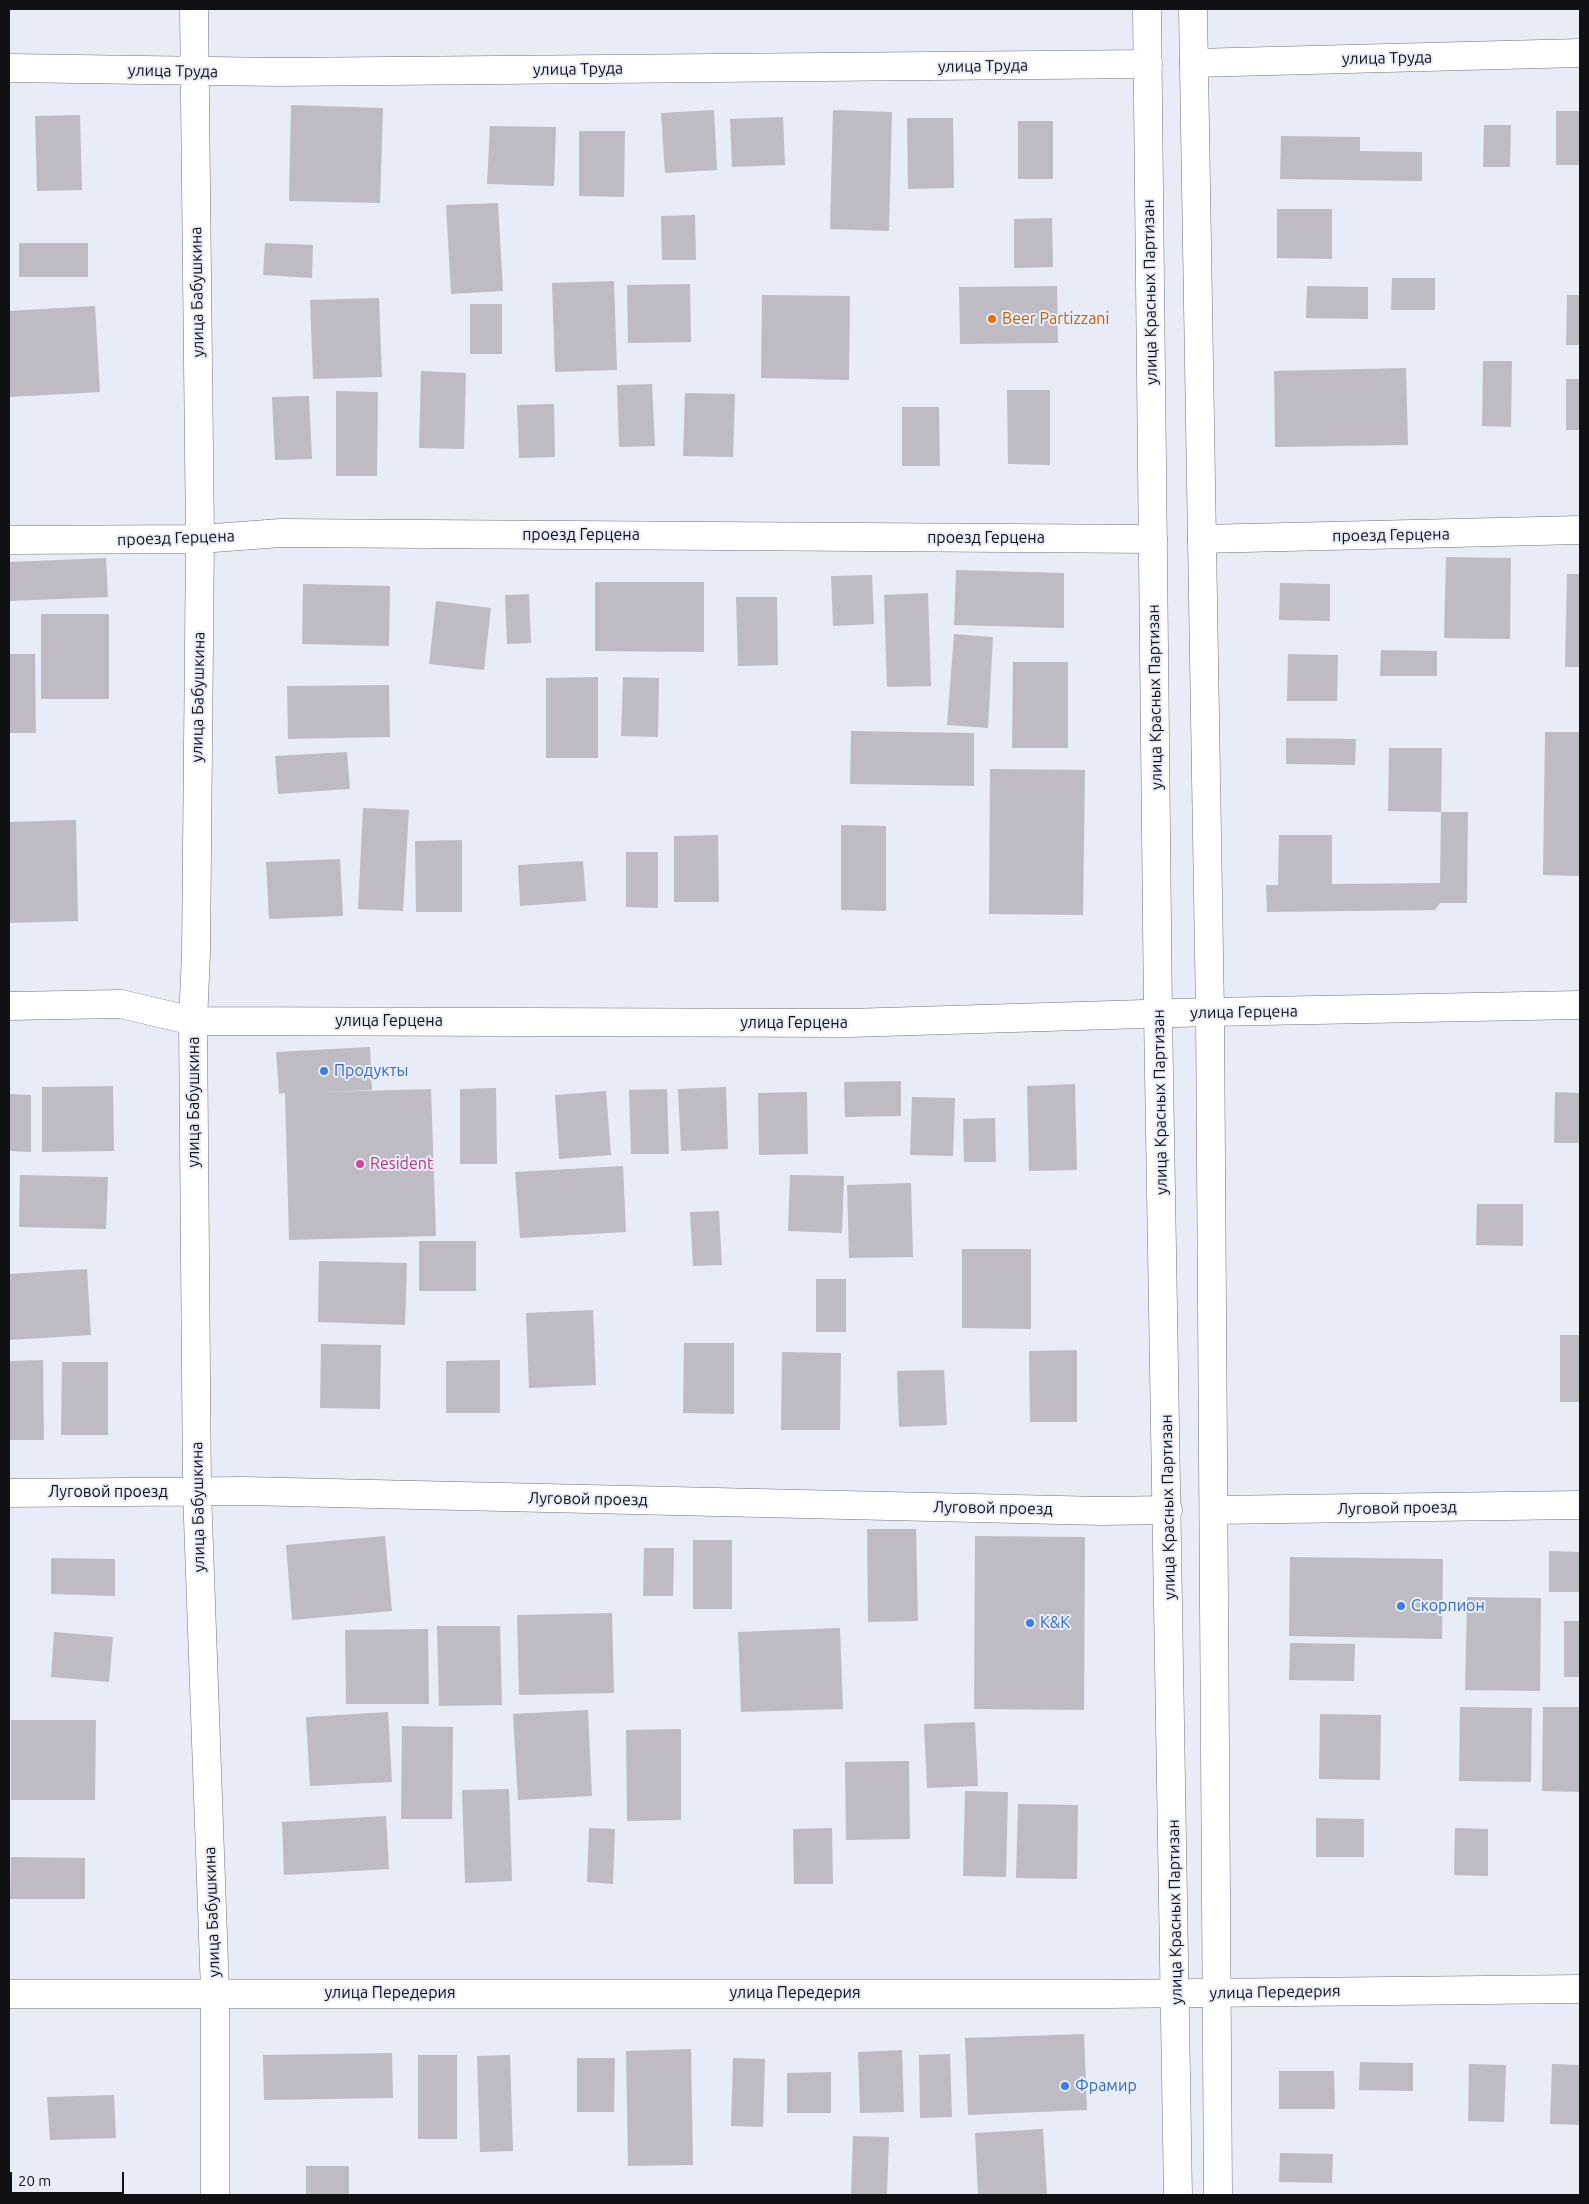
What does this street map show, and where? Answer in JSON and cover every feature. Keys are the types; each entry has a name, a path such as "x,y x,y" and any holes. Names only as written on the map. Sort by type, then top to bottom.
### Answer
{"main road":[{"name":"улица Бабушкина","path":"194,9 200,539 196,954 193,1021 197,1491 215,1992 215,2195"},
{"name":"улица Красных Партизан","path":"1147,9 1158,1014 1168,1510 1178,2195"},
{"path":"1193,9 1210,1012 1218,2195"},
{"name":"улица Труда","path":"1194,63 1580,53"},
{"name":"улица Труда","path":"9,68 195,72 1148,64"},
{"name":"проезд Герцена","path":"1202,539 1580,530"},
{"name":"проезд Герцена","path":"9,540 200,539 291,533 1153,539"},
{"name":"улица Герцена","path":"9,1006 121,1004 193,1021 850,1023 1210,1012 1580,1005"},
{"name":"Луговой проезд","path":"9,1492 197,1491 1092,1511 1168,1510"},
{"name":"Луговой проезд","path":"1214,1510 1580,1504"},
{"name":"улица Передерия","path":"9,1994 215,1992 1176,1993 1580,1989"}],"building":[{"path":"291,105 383,108 380,203 289,201"},
{"path":"714,110 717,170 665,173 661,113"},
{"path":"833,110 892,112 889,231 830,229"},
{"path":"1556,111 1580,111 1580,165 1556,165"},
{"path":"80,115 82,190 37,191 35,116"},
{"path":"783,117 785,165 732,167 730,119"},
{"path":"907,118 953,118 954,188 908,189"},
{"path":"1018,121 1053,121 1053,179 1018,179"},
{"path":"1484,125 1511,125 1510,167 1483,167"},
{"path":"490,126 556,127 554,186 487,184"},
{"path":"579,131 625,131 624,197 579,196"},
{"path":"1281,136 1360,137 1360,151 1422,152 1422,181 1280,179"},
{"path":"498,203 503,291 451,294 446,205"},
{"path":"1277,209 1332,209 1332,259 1277,258"},
{"path":"695,215 696,260 662,260 661,216"},
{"path":"1052,218 1053,267 1014,268 1014,219"},
{"path":"19,243 88,243 88,277 19,277"},
{"path":"265,243 313,245 312,278 263,275"},
{"path":"1392,278 1435,278 1435,310 1391,310"},
{"path":"614,281 617,370 555,372 552,283"},
{"path":"690,284 691,342 628,343 627,285"},
{"path":"1057,286 1058,343 960,344 959,287"},
{"path":"1307,286 1368,287 1368,319 1306,318"},
{"path":"762,295 850,296 849,380 761,378"},
{"path":"1567,295 1580,295 1580,345 1566,345"},
{"path":"379,298 382,377 313,379 310,300"},
{"path":"470,304 502,304 502,354 470,354"},
{"path":"95,306 100,392 9,397 9,311"},
{"path":"1483,361 1512,361 1511,427 1482,426"},
{"path":"1406,368 1408,445 1275,447 1274,371"},
{"path":"421,371 466,373 464,449 419,448"},
{"path":"1566,379 1580,379 1580,430 1566,430"},
{"path":"652,384 655,446 619,447 617,385"},
{"path":"1007,390 1050,390 1050,465 1008,464"},
{"path":"336,391 378,392 377,476 336,476"},
{"path":"685,393 735,394 733,457 683,456"},
{"path":"309,396 312,459 275,460 272,397"},
{"path":"554,404 555,457 519,458 517,405"},
{"path":"902,407 939,407 940,466 902,466"},
{"path":"1446,557 1511,558 1510,639 1444,638"},
{"path":"106,558 108,597 9,601 9,562"},
{"path":"956,570 1064,573 1064,628 954,625"},
{"path":"1567,574 1580,574 1580,667 1565,667"},
{"path":"872,575 874,624 833,626 831,576"},
{"path":"595,582 704,582 704,652 595,651"},
{"path":"1280,583 1330,584 1330,621 1279,620"},
{"path":"303,584 390,586 389,646 302,644"},
{"path":"928,593 931,686 887,687 884,595"},
{"path":"529,594 531,643 507,644 505,595"},
{"path":"736,597 777,597 778,665 738,666"},
{"path":"436,601 491,608 484,670 429,664"},
{"path":"41,614 109,614 109,699 41,699"},
{"path":"954,634 993,637 988,728 947,725"},
{"path":"1381,650 1437,651 1437,676 1380,676"},
{"path":"9,654 35,654 36,733 9,733"},
{"path":"1288,654 1338,655 1337,701 1287,701"},
{"path":"1013,662 1068,662 1068,748 1012,748"},
{"path":"598,677 598,758 546,758 546,678"},
{"path":"623,677 659,678 658,737 621,736"},
{"path":"389,685 390,737 288,739 287,686"},
{"path":"851,731 974,733 974,786 850,784"},
{"path":"1545,732 1580,732 1580,876 1543,875"},
{"path":"1286,738 1356,739 1355,765 1286,764"},
{"path":"1389,748 1442,748 1441,812 1388,811"},
{"path":"347,752 350,789 278,794 275,756"},
{"path":"990,769 1085,770 1083,915 989,914"},
{"path":"363,808 409,810 403,911 358,909"},
{"path":"1441,812 1468,812 1467,903 1440,903 1435,910 1267,912 1266,885 1278,885 1279,835 1332,835 1332,884 1440,883"},
{"path":"76,820 78,921 9,923 9,822"},
{"path":"841,825 886,826 886,911 841,910"},
{"path":"718,835 719,902 674,902 674,836"},
{"path":"462,840 462,912 416,912 415,841"},
{"path":"626,852 658,852 658,908 626,907"},
{"path":"340,859 343,916 269,919 266,862"},
{"path":"583,861 586,901 520,906 518,865"},
{"name":"Resident","path":"370,1047 372,1090 325,1092 431,1089 436,1236 289,1240 285,1093 279,1094 276,1052"},
{"path":"901,1081 901,1116 845,1117 844,1082"},
{"path":"1075,1084 1077,1170 1029,1171 1027,1086"},
{"path":"113,1086 114,1151 42,1152 42,1087"},
{"path":"726,1087 728,1149 681,1151 678,1089"},
{"path":"496,1088 497,1164 460,1164 460,1089"},
{"path":"667,1089 669,1154 631,1154 629,1090"},
{"path":"606,1091 611,1155 559,1159 555,1095"},
{"path":"807,1092 808,1154 759,1155 758,1093"},
{"path":"1555,1092 1580,1093 1580,1143 1554,1143"},
{"path":"9,1094 31,1095 31,1152 9,1151"},
{"path":"912,1097 955,1098 953,1156 910,1155"},
{"path":"995,1118 996,1162 964,1162 963,1119"},
{"path":"623,1166 626,1232 520,1238 515,1172"},
{"path":"20,1175 108,1177 106,1229 19,1227"},
{"path":"790,1175 844,1176 842,1233 788,1231"},
{"path":"911,1183 913,1257 849,1258 847,1185"},
{"path":"1477,1204 1523,1204 1523,1246 1476,1245"},
{"path":"719,1211 722,1265 693,1266 690,1212"},
{"path":"419,1241 476,1241 476,1291 419,1291"},
{"path":"962,1249 1031,1249 1031,1329 962,1328"},
{"path":"319,1261 407,1263 405,1325 318,1322"},
{"path":"87,1269 91,1335 9,1340 9,1274"},
{"path":"816,1279 846,1279 846,1332 816,1332"},
{"path":"593,1310 596,1385 529,1388 526,1313"},
{"path":"1560,1335 1580,1335 1580,1402 1560,1402"},
{"path":"684,1343 734,1343 734,1414 683,1413"},
{"path":"321,1344 381,1345 380,1409 320,1408"},
{"path":"1077,1350 1077,1422 1030,1422 1029,1351"},
{"path":"782,1352 841,1353 840,1430 781,1430"},
{"path":"43,1360 44,1440 9,1440 9,1361"},
{"path":"500,1360 500,1413 446,1413 446,1361"},
{"path":"62,1362 108,1362 108,1435 61,1435"},
{"path":"944,1370 947,1425 899,1427 897,1371"},
{"path":"867,1529 916,1529 918,1621 868,1622"},
{"path":"385,1536 392,1611 292,1620 286,1545"},
{"name":"K&K","path":"975,1536 1085,1537 1084,1710 974,1709"},
{"path":"693,1540 732,1540 732,1609 693,1609"},
{"path":"644,1548 674,1548 673,1596 643,1596"},
{"path":"1549,1551 1580,1552 1580,1592 1549,1592"},
{"path":"1290,1557 1443,1559 1442,1639 1289,1636"},
{"path":"51,1558 115,1559 115,1596 51,1594"},
{"path":"1467,1597 1541,1598 1540,1691 1465,1690"},
{"path":"612,1613 614,1693 519,1695 517,1615"},
{"path":"1564,1621 1580,1621 1580,1677 1564,1677"},
{"path":"437,1626 500,1626 502,1705 439,1706"},
{"path":"840,1628 843,1709 741,1712 738,1632"},
{"path":"428,1629 429,1704 346,1704 345,1630"},
{"path":"54,1632 113,1637 109,1682 51,1677"},
{"path":"1290,1643 1355,1644 1354,1681 1289,1680"},
{"path":"1460,1707 1532,1708 1531,1782 1459,1781"},
{"path":"1543,1707 1580,1707 1580,1792 1542,1791"},
{"path":"588,1710 592,1796 518,1800 513,1714"},
{"path":"388,1712 392,1782 310,1786 306,1717"},
{"path":"1320,1714 1381,1715 1380,1780 1319,1779"},
{"path":"11,1720 96,1720 95,1800 11,1800"},
{"path":"975,1722 978,1786 927,1788 924,1724"},
{"path":"402,1726 453,1727 452,1819 401,1819"},
{"path":"681,1729 681,1820 627,1821 626,1730"},
{"path":"909,1761 910,1839 846,1840 845,1762"},
{"path":"509,1789 512,1881 465,1883 462,1790"},
{"path":"965,1791 1008,1792 1006,1877 963,1876"},
{"path":"1018,1804 1078,1805 1077,1879 1016,1878"},
{"path":"386,1816 389,1869 284,1875 282,1822"},
{"path":"1316,1818 1364,1819 1364,1857 1316,1857"},
{"path":"589,1828 615,1829 613,1884 587,1882"},
{"path":"832,1828 833,1884 794,1884 793,1829"},
{"path":"1455,1828 1488,1829 1488,1876 1454,1875"},
{"path":"11,1857 85,1858 85,1899 10,1899"},
{"path":"1084,2034 1087,2110 968,2115 965,2038"},
{"path":"691,2049 693,2165 628,2166 626,2051"},
{"path":"902,2050 904,2112 860,2113 858,2052"},
{"path":"392,2053 393,2098 264,2100 263,2055"},
{"path":"950,2054 952,2117 920,2118 919,2055"},
{"path":"418,2055 457,2055 457,2139 418,2139"},
{"path":"510,2055 513,2151 480,2152 477,2056"},
{"path":"577,2058 615,2058 614,2112 577,2112"},
{"path":"733,2058 765,2059 763,2127 731,2126"},
{"path":"1360,2062 1413,2063 1413,2091 1359,2090"},
{"path":"1469,2064 1506,2065 1504,2122 1468,2121"},
{"path":"1552,2064 1580,2065 1580,2125 1550,2124"},
{"path":"1279,2071 1334,2071 1335,2109 1279,2109"},
{"path":"831,2072 831,2113 787,2113 787,2073"},
{"path":"114,2095 116,2138 50,2140 47,2097"},
{"path":"1043,2129 1047,2195 978,2195 975,2133"},
{"path":"853,2136 889,2137 887,2195 851,2195"},
{"path":"1280,2153 1333,2154 1332,2183 1279,2182"},
{"path":"306,2166 349,2166 349,2195 306,2195"}],"place":[{"name":"Beer Partizzani","path":"992,319"},
{"name":"Продукты","path":"324,1071"},
{"name":"Resident","path":"360,1164"},
{"name":"Скорпион","path":"1401,1606"},
{"name":"K&K","path":"1030,1623"},
{"name":"Фрамир","path":"1065,2086"}]}
